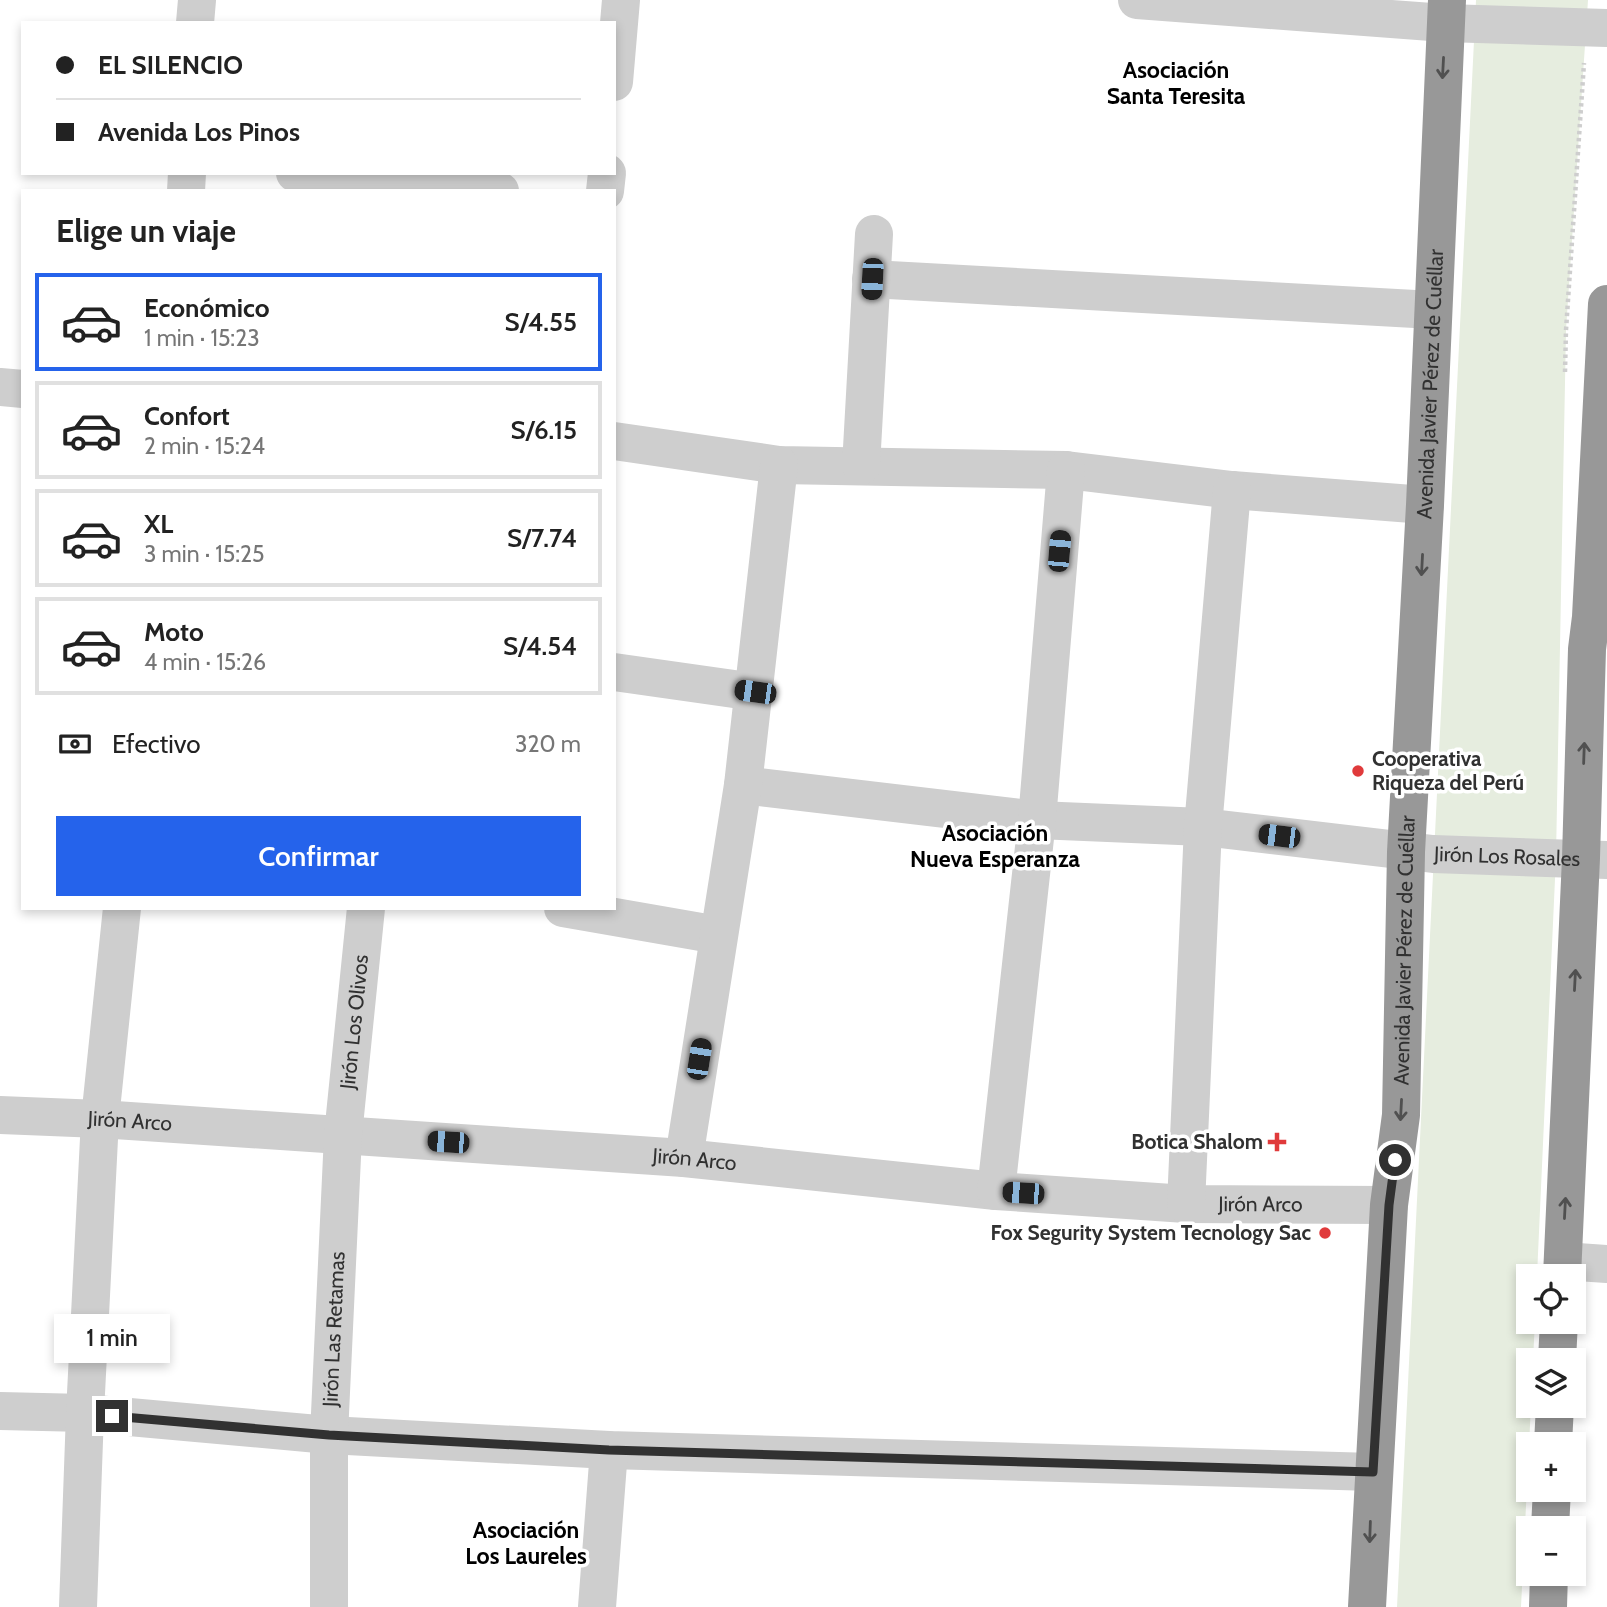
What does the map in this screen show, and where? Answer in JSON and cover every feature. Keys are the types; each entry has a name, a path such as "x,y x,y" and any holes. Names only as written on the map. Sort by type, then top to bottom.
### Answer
{"highway":[{"name":"Avenida Javier Pérez de Cuéllar","path":"1367,1607 1389,1205 1401,1115 1406,852 1425,505 1446,12"},
{"path":"1562,1264 1594,859 1587,649 1599,618 1607,304"},
{"path":"1548,1607 1549,1586"}],"street":[{"path":"195,21 197,0"},
{"path":"616,59 621,0"},
{"path":"1137,0 1446,12 1607,28"},
{"path":"318,175 477,189"},
{"path":"861,466 874,234"},
{"path":"872,279 1433,310"},
{"path":"0,387 21,389"},
{"path":"616,441 779,465 1066,470 1232,490 1425,505"},
{"path":"684,1158 743,785 779,465"},
{"path":"996,1191 1037,820 1066,470"},
{"path":"1186,1204 1203,827 1232,490"},
{"path":"616,672 755,692"},
{"name":"Jirón Los Rosales","path":"743,785 1037,820 1203,827 1406,852 1594,859"},
{"path":"78,1607 100,1119 122,910"},
{"name":"Jirón Los Olivos","path":"343,1135 366,910"},
{"path":"574,910 718,935"},
{"name":"Jirón Arco","path":"0,1115 100,1119 684,1158 996,1191 1186,1204 1389,1205"},
{"name":"Jirón Las Retamas","path":"329,1607 329,1435 343,1135"},
{"path":"1586,1266 1607,1264"},
{"path":"0,1411 85,1413 329,1435 609,1450 1373,1472"},
{"path":"597,1607 609,1450"}],"shaded area":[{"path":"1476,0 1588,0 1566,330 1556,857 1538,1264 1516,1264 1516,1334 1534,1334 1534,1348 1516,1348 1516,1418 1530,1418 1530,1432 1516,1432 1516,1502 1526,1502 1526,1516 1516,1516 1516,1586 1522,1586 1521,1607 1397,1607"}],"place":[{"name":"Cooperativa Riqueza del Perú","path":"1358,771"},
{"name":"Botica Shalom","path":"1277,1142"},
{"name":"Fox Segurity System Tecnology Sac","path":"1325,1233"}],"district":[{"name":"Asociación Santa Teresita","path":"1176,83"},
{"name":"Asociación Nueva Esperanza","path":"995,846"},
{"name":"Asociación Los Laureles","path":"526,1543"}],"route":[{"path":"112,1416 329,1435 609,1450 1373,1472 1389,1205 1395,1160"}]}
